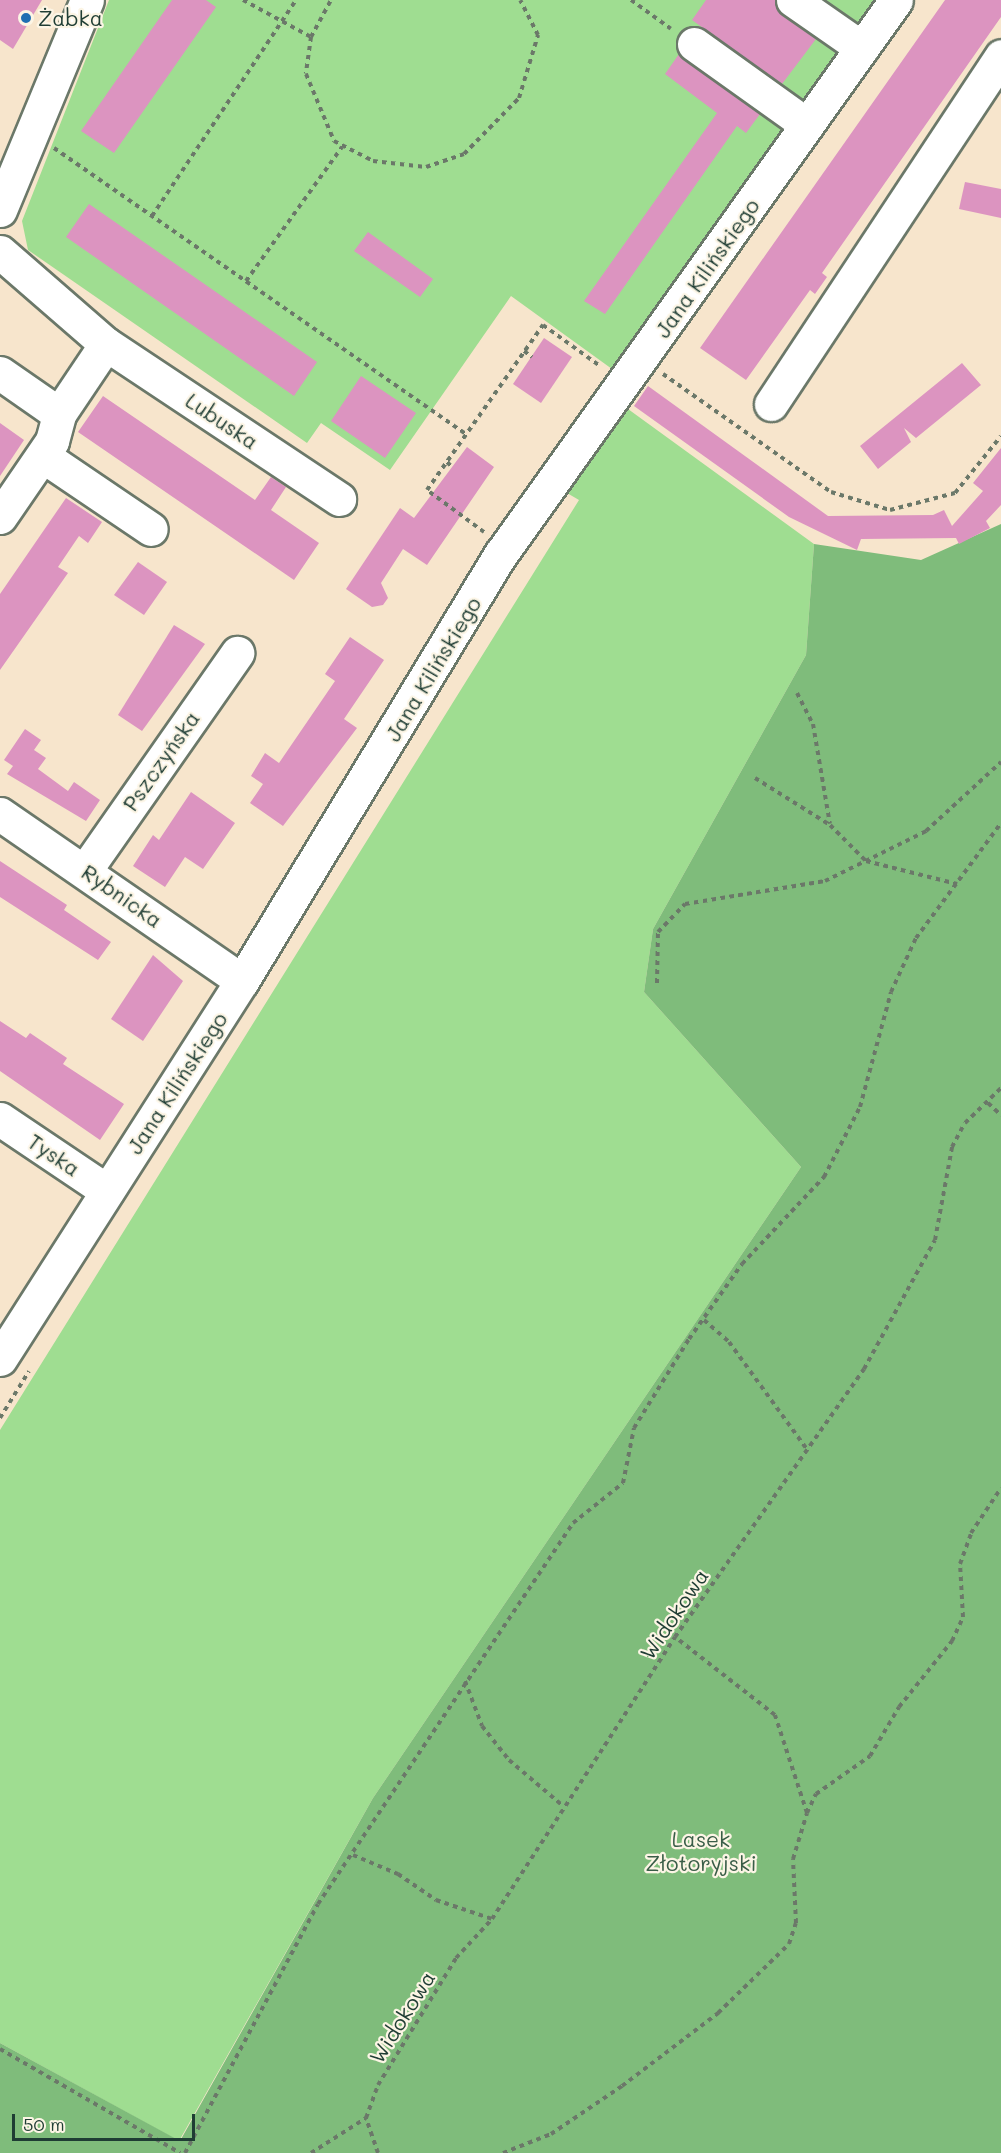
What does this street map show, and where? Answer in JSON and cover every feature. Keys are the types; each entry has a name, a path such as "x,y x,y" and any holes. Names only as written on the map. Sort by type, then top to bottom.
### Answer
{"street":[{"path":"0,210 87,0"},
{"path":"793,0 862,48"},
{"name":"Jana Kilińskiego","path":"0,1359 242,981 506,548 896,0"},
{"path":"694,44 807,125"},
{"path":"771,404 1001,56"},
{"name":"Lubuska","path":"0,252 106,344 339,499"},
{"path":"0,517 43,456 59,414 106,344"},
{"path":"0,373 59,414"},
{"path":"43,456 151,529"},
{"name":"Pszczyńska","path":"86,869 237,653"},
{"name":"Rybnicka","path":"0,814 86,869 242,981"},
{"name":"Tyska","path":"0,1119 107,1191"}],"path":[{"path":"243,0 280,24 311,37"},
{"path":"152,216 296,0"},
{"path":"331,0 311,37 306,74 342,147 374,161 426,167 464,154 519,98 533,64 538,35 522,0"},
{"path":"631,0 694,44"},
{"path":"31,132 466,434"},
{"path":"246,281 342,147"},
{"path":"506,548 427,490 543,325 633,372 831,492 890,510 955,493 1001,436"},
{"path":"524,351 532,357"},
{"path":"447,462 452,467"},
{"path":"797,693 813,724 830,825"},
{"path":"657,983 658,932 685,904 825,881 926,831 1001,762"},
{"path":"755,777 830,825 866,861 957,884"},
{"path":"185,2153 318,1904 465,1681 573,1523 623,1483 634,1428 742,1264 824,1177 860,1107 891,992 916,938 1001,823"},
{"name":"Widokowa","path":"366,2118 378,2085 456,1958 492,1919 563,1806 675,1637 806,1448 864,1369 935,1240 952,1147 965,1123 1001,1088"},
{"path":"988,1103 1001,1115"},
{"path":"704,1320 729,1342 806,1448"},
{"path":"503,2153 551,2134 622,2086 718,2013 789,1944 796,1923 793,1859 807,1813 816,1794 870,1756 899,1707 952,1641 963,1617 960,1564 971,1533 1001,1488"},
{"path":"675,1637 775,1715 807,1813"},
{"path":"465,1681 482,1726 509,1760 563,1806"},
{"path":"353,1854 398,1874 436,1900 492,1919"},
{"path":"0,2049 180,2153"},
{"path":"311,2153 366,2118 378,2153"}],"green space":[{"path":"109,0 875,0 612,369 511,296 390,470 321,423 307,443 28,250 22,221"},
{"path":"628,409 814,544 806,655 653,929 644,992 801,1167 373,1798 179,2141 0,2043 0,1430 579,500 567,493"},
{"name":"Lasek Złotoryjski","path":"1001,524 1001,2153 0,2153 0,2043 180,2141 373,1798 801,1167 644,992 653,929 806,655 814,544 921,560"}],"building":[{"path":"0,0 42,0 13,49 0,40"},
{"path":"172,0 206,0 216,7 114,153 81,131"},
{"path":"706,0 775,0 782,15 816,39 782,84 692,20"},
{"path":"945,0 1001,0 1001,17 822,273 827,277 815,294 810,290 746,380 700,348"},
{"path":"679,54 760,114 746,133 737,126 605,314 584,301 717,113 665,74"},
{"path":"965,182 1001,189 1001,218 959,209"},
{"path":"89,204 317,362 294,396 66,237"},
{"path":"368,232 433,279 420,297 354,251"},
{"path":"544,338 572,357 541,403 513,384"},
{"path":"962,363 981,385 916,438 904,428 911,442 878,469 860,446"},
{"path":"361,376 416,413 385,458 331,421"},
{"path":"648,386 828,516 933,515 944,510 952,526 983,491 973,483 1001,448 1001,505 986,521 990,528 959,544 956,538 861,539 857,550 789,517 634,406"},
{"path":"103,396 255,500 271,477 286,487 271,510 319,543 294,580 78,432"},
{"path":"0,423 24,440 0,476"},
{"path":"467,447 494,467 427,565 403,549 381,583 388,598 383,605 372,607 346,589 400,508 414,518"},
{"path":"66,498 102,522 88,543 79,536 58,567 68,573 0,670 0,594"},
{"path":"138,562 167,582 144,615 114,595"},
{"path":"174,625 205,644 142,731 118,715"},
{"path":"350,637 384,660 344,719 357,728 283,826 250,803 263,784 251,776 265,753 279,763 335,681 325,674"},
{"path":"25,729 41,740 34,750 46,758 38,769 68,791 74,782 100,800 86,821 7,774 13,766 4,760"},
{"path":"191,792 235,823 203,869 185,857 165,887 133,866 153,835 159,840"},
{"path":"0,861 67,905 64,910 111,942 98,960 0,897"},
{"path":"153,955 183,981 143,1041 111,1019"},
{"path":"0,1021 26,1038 30,1033 67,1058 63,1064 124,1104 100,1140 0,1071"}],"place":[{"name":"Żabka","path":"26,18"}]}
